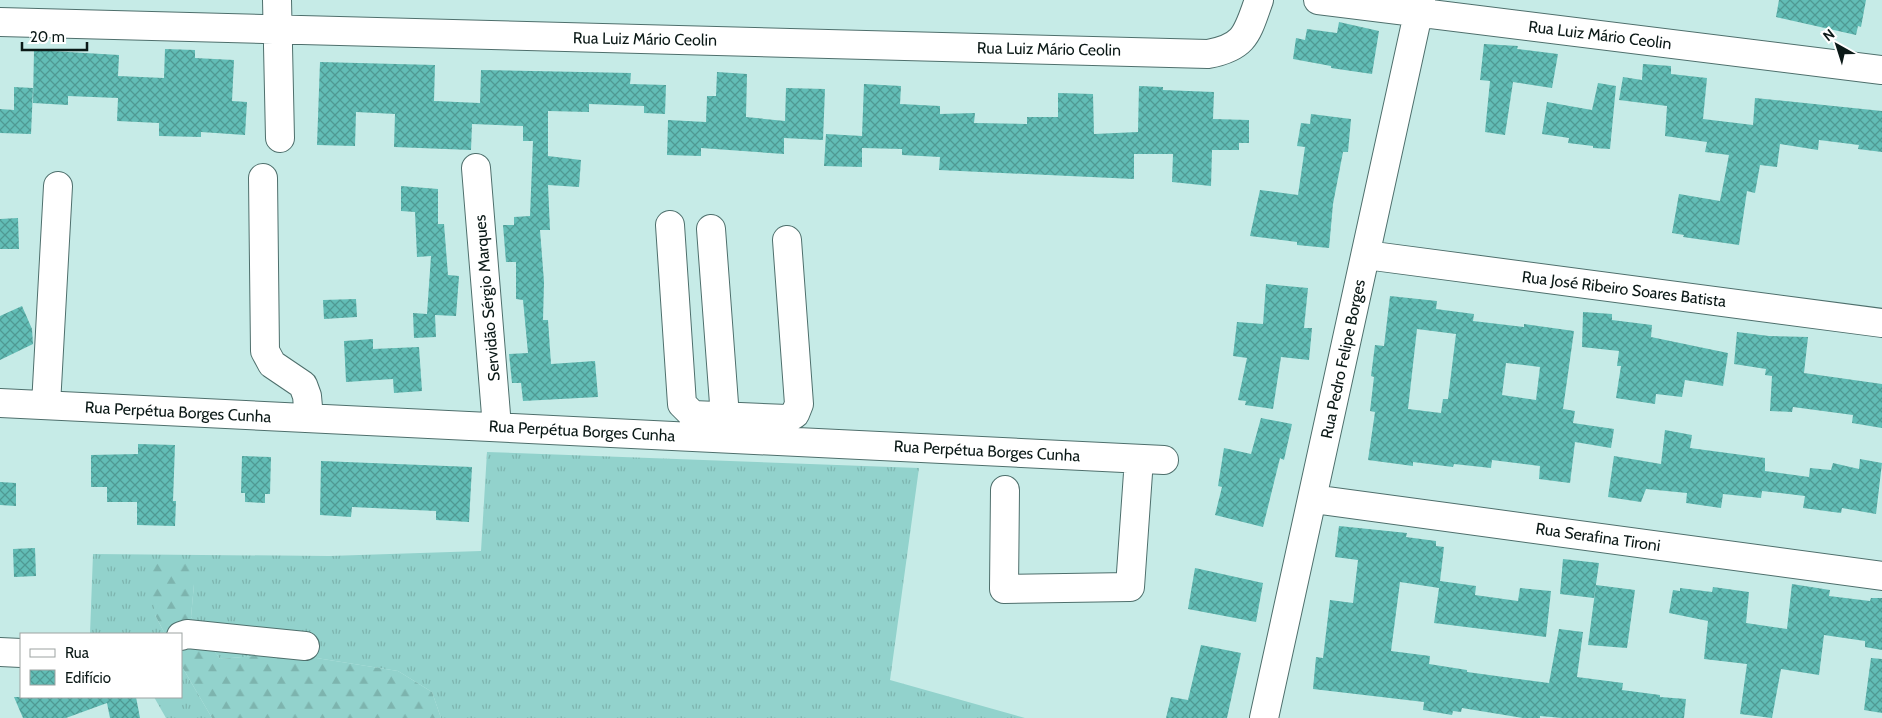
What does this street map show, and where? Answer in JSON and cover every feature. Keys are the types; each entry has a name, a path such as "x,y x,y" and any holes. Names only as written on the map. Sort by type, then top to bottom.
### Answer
{"street":[{"path":"277,0 280,138"},
{"name":"Rua Luiz Mário Ceolin","path":"0,22 1208,54 1224,51 1239,43 1249,29 1259,0"},
{"name":"Rua Luiz Mário Ceolin","path":"1318,0 1420,6 1882,70"},
{"name":"Rua Pedro Felipe Borges","path":"1264,718 1420,6"},
{"name":"Servidão Sérgio Marques","path":"476,168 497,427"},
{"path":"263,178 265,351 272,364 303,385 307,396 309,418"},
{"path":"46,405 58,186"},
{"path":"670,224 682,404 693,415 712,423 787,419 795,414 799,404 787,240"},
{"path":"711,229 712,423"},
{"name":"Rua José Ribeiro Soares Batista","path":"1366,255 1882,323"},
{"name":"Rua Perpétua Borges Cunha","path":"0,403 497,427 712,423 1152,459 1130,587 1004,589 1005,490"},
{"name":"Rua Serafina Tironi","path":"1313,498 1882,576"},
{"path":"182,636 187,634 306,646"},
{"path":"0,652 20,653"}],"green space":[{"path":"487,452 919,468 890,680 1025,718 441,718 432,692 398,671 285,653 220,659 191,617 194,584 155,615 164,633 90,633 93,554 329,556 481,551"},
{"path":"187,562 194,584 191,617 220,659 285,653 398,671 432,692 441,718 212,718 182,667 182,633 164,633 155,615 148,563"},
{"path":"182,667 212,718 166,718 155,698 182,698"}],"building":[{"path":"1779,0 1866,0 1861,27 1858,26 1856,35 1776,17"},
{"path":"1339,22 1379,31 1372,74 1331,68 1331,66 1293,59 1296,38 1305,40 1307,29 1337,33"},
{"path":"1484,44 1518,46 1517,49 1558,54 1552,88 1513,82 1505,135 1485,132 1490,81 1480,80"},
{"path":"165,49 195,50 195,58 234,60 232,101 247,102 245,135 201,132 201,137 159,136 159,123 117,121 118,98 68,96 68,105 33,103 34,50 119,55 118,76 164,78"},
{"path":"320,62 435,65 434,101 480,103 481,70 631,73 630,84 666,85 665,114 644,113 644,106 589,104 589,112 548,111 548,156 581,160 579,187 548,185 550,230 540,230 544,282 543,320 548,320 551,364 595,361 598,397 523,401 521,383 512,383 509,354 528,353 523,300 516,299 516,262 506,262 503,225 514,225 514,217 530,216 533,141 523,141 523,126 472,124 471,150 394,147 395,114 356,112 355,146 317,145"},
{"path":"1643,64 1671,66 1671,74 1707,78 1703,119 1753,125 1755,98 1882,111 1882,152 1858,149 1859,145 1819,140 1818,150 1780,144 1777,167 1760,165 1755,193 1747,191 1739,245 1683,237 1684,235 1672,233 1679,194 1720,201 1729,155 1705,152 1707,142 1665,136 1667,106 1619,100 1623,77 1642,80"},
{"path":"717,72 747,74 746,117 785,121 786,88 825,89 823,140 784,138 784,154 701,148 701,156 667,155 668,120 706,122 707,96 716,96"},
{"path":"1598,83 1616,86 1610,149 1568,143 1569,138 1542,134 1547,102 1592,110"},
{"path":"864,84 901,86 900,104 940,106 940,114 975,113 974,123 1027,124 1027,117 1058,117 1058,93 1093,94 1094,134 1138,132 1139,86 1163,87 1163,90 1214,92 1213,119 1249,120 1249,143 1239,143 1239,150 1212,150 1211,186 1172,182 1173,154 1134,154 1134,179 939,170 940,157 902,155 902,149 862,148 862,167 824,166 826,134 862,136"},
{"path":"14,87 33,88 31,134 0,133 0,109 14,110"},
{"path":"1311,114 1351,119 1348,152 1343,152 1333,204 1329,248 1297,245 1297,242 1250,236 1260,190 1298,195 1305,147 1297,146 1301,123 1310,124"},
{"path":"401,186 438,189 438,224 444,224 448,275 459,276 456,316 435,315 436,337 414,338 413,313 427,314 431,256 417,257 415,212 401,211"},
{"path":"18,218 19,249 0,249 0,219"},
{"path":"1266,284 1308,288 1304,328 1312,328 1309,360 1281,357 1273,409 1245,405 1246,401 1238,400 1247,358 1233,356 1237,322 1263,324"},
{"path":"1390,296 1437,301 1436,309 1474,314 1473,321 1524,327 1524,324 1574,331 1563,409 1575,411 1573,423 1614,429 1611,448 1575,442 1570,483 1539,479 1540,466 1492,460 1491,468 1454,464 1453,467 1413,462 1413,466 1368,460 1375,412 1370,411 1374,377 1371,376 1375,345 1384,346","holes":["1417,329 1456,334 1448,399 1443,399 1441,413 1408,409","1506,363 1540,367 1536,400 1502,395"]},
{"path":"356,299 357,317 324,319 323,300"},
{"path":"22,306 32,329 33,344 0,360 0,316"},
{"path":"1583,312 1612,314 1612,320 1652,325 1651,337 1728,353 1723,386 1685,380 1682,397 1656,394 1655,404 1616,398 1621,366 1617,366 1619,351 1582,347"},
{"path":"1737,332 1769,336 1808,337 1804,373 1882,384 1882,428 1852,423 1853,415 1793,407 1792,412 1770,411 1772,376 1765,375 1766,369 1734,364"},
{"path":"373,339 373,349 419,347 422,391 394,393 393,379 346,382 344,341"},
{"path":"1261,418 1292,424 1284,460 1280,458 1263,527 1215,515 1222,487 1218,486 1224,448 1251,454"},
{"path":"1665,430 1692,435 1690,448 1765,458 1765,471 1809,477 1810,468 1831,470 1833,463 1859,469 1860,459 1882,463 1876,514 1842,508 1841,513 1803,508 1805,496 1762,491 1761,498 1723,494 1721,508 1686,503 1687,493 1646,489 1641,502 1608,497 1614,456 1661,464"},
{"path":"138,444 175,445 173,501 176,501 175,526 137,525 137,502 107,502 107,487 91,487 91,455 138,454"},
{"path":"242,456 271,457 270,494 265,494 265,503 245,502 245,493 241,493"},
{"path":"321,461 472,467 469,522 436,520 436,511 352,507 351,517 320,515"},
{"path":"0,482 16,483 16,506 0,505"},
{"path":"1339,526 1407,533 1406,537 1436,541 1436,546 1444,547 1440,581 1476,586 1475,595 1518,601 1520,588 1551,591 1546,637 1434,623 1439,588 1400,582 1391,651 1430,656 1429,664 1467,670 1467,672 1549,683 1559,629 1583,632 1577,677 1623,683 1622,690 1660,695 1660,697 1686,699 1684,718 1562,718 1540,716 1540,718 1523,718 1462,708 1461,712 1453,711 1452,715 1423,710 1424,702 1313,689 1316,657 1323,658 1330,600 1353,603 1358,560 1335,557"},
{"path":"35,548 36,576 14,577 13,549"},
{"path":"1563,559 1599,563 1594,598 1560,594"},
{"path":"1195,568 1263,583 1256,622 1188,609"},
{"path":"1792,584 1830,590 1829,596 1870,601 1871,598 1882,598 1882,650 1865,647 1865,641 1824,635 1819,675 1781,669 1772,718 1740,714 1747,664 1704,659 1708,621 1669,613 1673,590 1680,591 1680,588 1712,592 1713,587 1749,592 1746,623 1787,629"},
{"path":"1596,585 1635,590 1627,648 1588,645"},
{"path":"1201,645 1241,653 1227,718 1166,718 1171,697 1188,700"},
{"path":"1871,658 1882,659 1882,713 1864,710"},
{"path":"14,697 136,698 140,718 110,718 107,703 66,718 23,718"}]}
